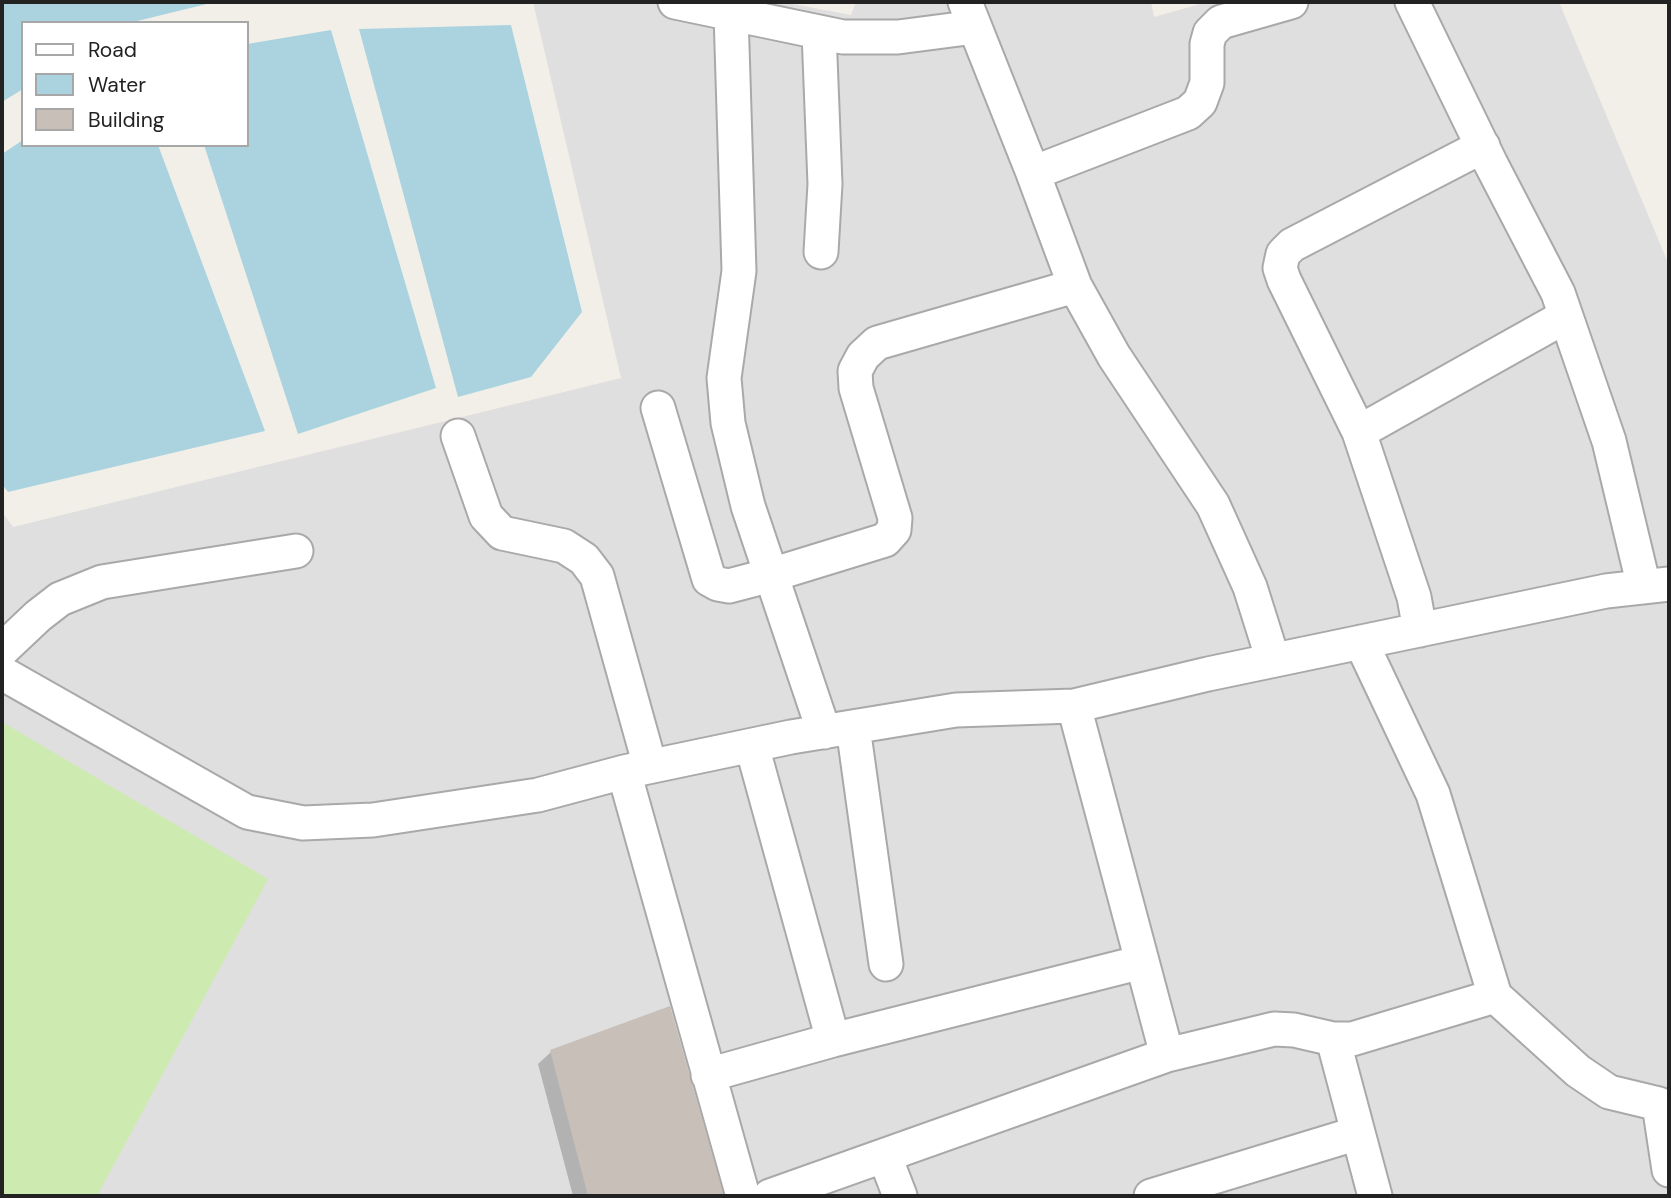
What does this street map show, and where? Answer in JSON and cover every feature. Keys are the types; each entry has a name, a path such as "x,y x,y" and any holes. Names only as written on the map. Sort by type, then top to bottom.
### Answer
{"street":[{"path":"675,2 844,37 898,37 970,15 1075,286 1114,356 1213,505 1250,587 1273,660"},
{"path":"1033,173 1188,113 1200,102 1207,83 1207,44 1210,33 1221,22 1291,2"},
{"path":"2,673 247,812 303,824 373,820 538,795 637,769 838,729 956,710 1074,706 1273,660 1606,592 1657,586 1558,293 1412,2"},
{"path":"731,14 739,271 724,378 728,423 748,506 771,575 838,729 886,964"},
{"path":"819,32 825,184 821,252"},
{"path":"1420,630 1414,597 1359,432 1280,268 1283,254 1292,245 1483,146"},
{"path":"658,408 709,579 729,586 771,575 885,540 894,530 895,519 856,388 855,371 877,343 1075,286"},
{"path":"1359,432 1566,316"},
{"path":"458,436 486,516 502,533 564,546 584,559 597,576 637,769 708,1075 743,1196"},
{"path":"2,650 60,598 102,582 296,551"},
{"path":"1361,642 1433,794 1495,996 1578,1071 1609,1091 1664,1104 1669,1170"},
{"path":"1074,706 1167,1055"},
{"path":"752,746 833,1040"},
{"path":"708,1075 833,1040 1142,962"},
{"path":"770,1196 1167,1055 1274,1028 1333,1040 1352,1039 1495,996"},
{"path":"1333,1040 1375,1196"},
{"path":"1151,1196 1358,1133"},
{"path":"885,1157 901,1196"}],"shaded area":[{"path":"533,2 782,2 851,15 856,2 1151,2 1154,17 1207,2 1559,2 1669,265 1669,1196 2,1196 2,512 13,527 621,378"}],"green space":[{"path":"2,722 268,879 97,1196 2,1196"}],"water":[{"path":"2,2 215,2 137,21 21,21 21,90 2,102"},
{"path":"511,25 582,312 531,377 458,397 359,29"},
{"path":"331,30 436,388 298,434 205,147 248,147 248,44"},
{"path":"21,141 21,147 159,147 265,431 8,492 2,484 2,154"}],"building":[{"path":"670,1006 724,1196 588,1196 550,1050"}]}
